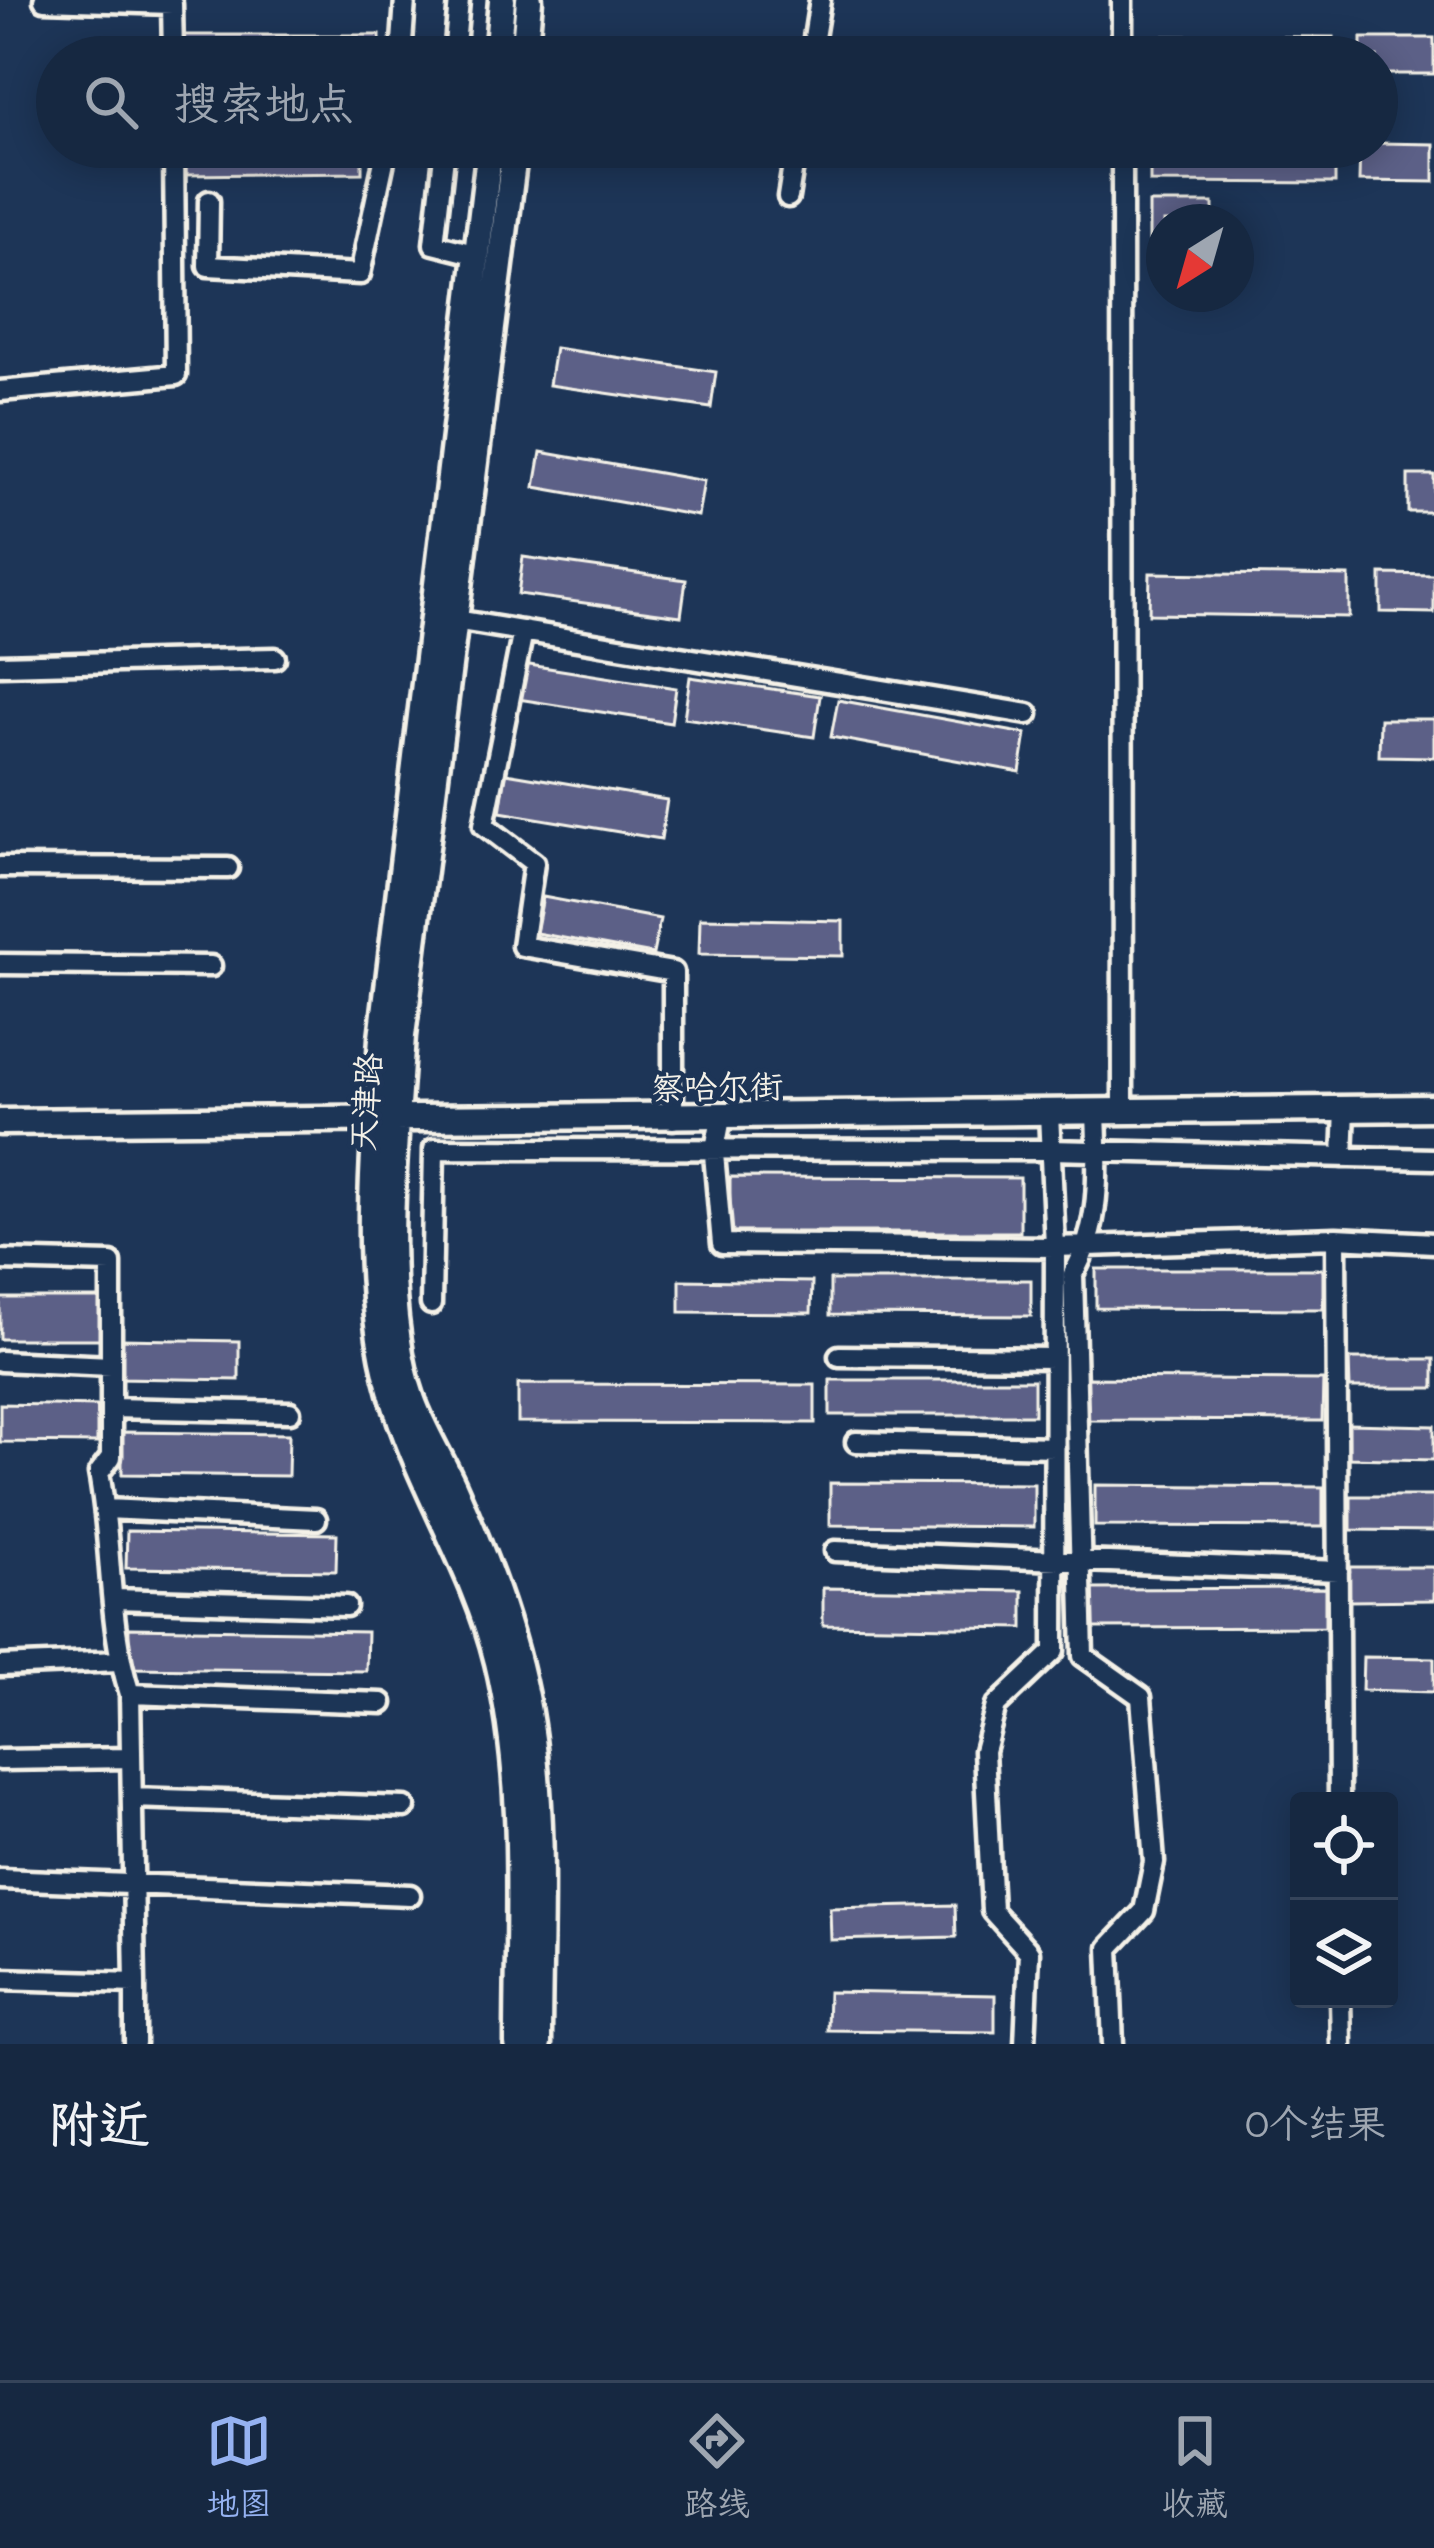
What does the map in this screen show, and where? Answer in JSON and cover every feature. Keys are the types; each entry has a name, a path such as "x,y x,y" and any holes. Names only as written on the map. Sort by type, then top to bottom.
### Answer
{"street":[{"path":"44,0 172,4 172,36"},
{"path":"402,36 405,0"},
{"path":"456,36 459,0"},
{"path":"499,36 502,0"},
{"path":"526,36 529,0"},
{"path":"814,36 820,0"},
{"path":"1122,0 1122,36"},
{"path":"0,392 176,375 174,168"},
{"path":"209,201 208,266 360,274 383,168"},
{"path":"443,168 434,244 478,255"},
{"name":"天津路","path":"488,168 387,1118 377,1313 396,1407 468,1568 498,1663 513,1755 518,2044"},
{"name":"天津路","path":"512,168 402,1036 387,1118 397,1324 412,1398 456,1491 510,1632 530,1724 538,1816 538,2044"},
{"path":"788,197 793,168"},
{"path":"1122,168 1124,1112"},
{"path":"455,620 1028,714"},
{"path":"523,632 484,825 534,863 522,946 673,972 674,1119"},
{"path":"0,664 274,658"},
{"path":"0,867 228,868"},
{"path":"0,964 211,967"},
{"name":"察哈尔街","path":"0,1122 1434,1108"},
{"path":"1343,1157 1345,1109"},
{"path":"1096,1112 1090,1246 1073,1274 1083,1656 1142,1697 1154,1862 1144,1910 1109,1948 1113,2044"},
{"path":"1025,2044 1029,1952 992,1911 984,1751 996,1706 1054,1651 1055,1247 1049,1113"},
{"path":"721,1118 714,1154 722,1244 1055,1247 1336,1238 1434,1243"},
{"path":"431,1304 434,1149 714,1154 1051,1150 1434,1159"},
{"path":"1336,1238 1339,1792"},
{"path":"0,1260 110,1262 112,1457 99,1473 119,1661 130,1694 135,2044"},
{"path":"839,1356 1054,1358"},
{"path":"0,1360 111,1366"},
{"path":"111,1408 290,1412"},
{"path":"856,1442 1054,1447"},
{"path":"106,1509 316,1520"},
{"path":"835,1551 1338,1571"},
{"path":"115,1599 346,1606"},
{"path":"0,1666 119,1661"},
{"path":"130,1694 382,1703"},
{"path":"0,1760 131,1758"},
{"path":"132,1798 404,1808"},
{"path":"0,1879 410,1895"},
{"path":"0,1979 135,1983"},
{"path":"1340,2008 1341,2044"}],"building":[{"path":"179,35 380,35 380,36"},
{"path":"1398,38 1434,38 1434,74 1398,74"},
{"path":"1398,143 1434,144 1434,182 1359,181 1359,168 1398,168"},
{"path":"183,168 362,168 362,173 183,175"},
{"path":"1150,168 1335,168 1335,183 1150,182"},
{"path":"555,348 716,372 711,408 549,385"},
{"path":"541,452 704,481 698,516 535,487"},
{"path":"1408,475 1434,475 1434,512 1408,512"},
{"path":"523,557 686,580 681,616 518,594"},
{"path":"1150,573 1349,576 1349,617 1149,614"},
{"path":"1381,574 1434,575 1434,613 1381,612"},
{"path":"523,664 676,688 671,723 518,699"},
{"path":"690,677 820,696 814,737 684,718"},
{"path":"838,700 1026,734 1020,772 831,737"},
{"path":"1380,719 1434,719 1434,757 1379,756"},
{"path":"506,773 667,800 661,839 500,812"},
{"path":"543,897 660,919 653,954 536,933"},
{"path":"700,918 843,921 843,956 699,954"},
{"path":"730,1177 1020,1178 1020,1232 730,1232"},
{"path":"1096,1269 1323,1269 1323,1309 1096,1308"},
{"path":"680,1280 812,1282 811,1313 680,1312"},
{"path":"830,1280 1031,1280 1031,1316 830,1315"},
{"path":"0,1298 100,1298 100,1339 0,1339"},
{"path":"118,1339 239,1341 239,1380 117,1378"},
{"path":"1349,1359 1434,1359 1434,1388 1350,1388"},
{"path":"1087,1378 1323,1380 1322,1421 1087,1420"},
{"path":"830,1380 1034,1380 1034,1415 830,1415"},
{"path":"518,1384 815,1385 815,1423 518,1422"},
{"path":"0,1404 97,1406 97,1443 0,1442"},
{"path":"1348,1424 1434,1426 1434,1460 1347,1458"},
{"path":"122,1432 289,1434 288,1476 122,1474"},
{"path":"830,1483 1034,1484 1034,1527 830,1525"},
{"path":"1095,1485 1323,1487 1323,1527 1095,1526"},
{"path":"1351,1496 1434,1496 1434,1531 1351,1530"},
{"path":"127,1531 337,1534 336,1571 126,1568"},
{"path":"1348,1567 1434,1567 1434,1600 1348,1601"},
{"path":"823,1588 1023,1591 1023,1628 823,1625"},
{"path":"1325,1588 1325,1627 1092,1628 1092,1589"},
{"path":"129,1628 367,1632 366,1671 128,1668"},
{"path":"1363,1657 1434,1658 1434,1692 1362,1690"},
{"path":"955,1905 956,1937 831,1940 830,1908"},
{"path":"828,1992 995,1995 995,2032 827,2030"}]}
